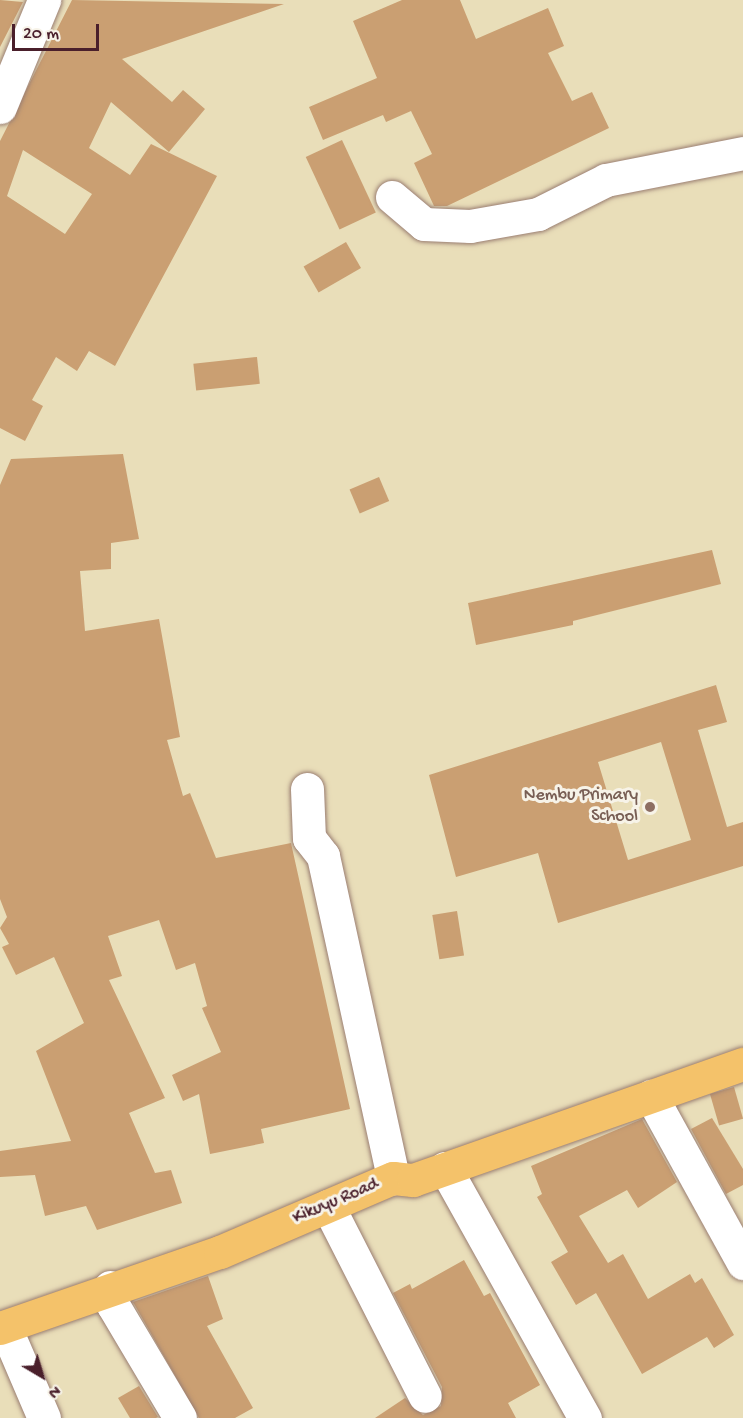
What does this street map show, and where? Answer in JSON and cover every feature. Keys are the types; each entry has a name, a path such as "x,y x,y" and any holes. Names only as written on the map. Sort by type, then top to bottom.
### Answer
{"main road":[{"name":"Kikuyu Road","path":"3,1328 110,1287 220,1252 393,1178 413,1180 651,1096 741,1068"}],"street":[{"path":"0,107 44,0"},
{"path":"392,197 424,224 470,226 538,214 606,180 743,153"},
{"path":"307,789 309,838 323,856 393,1178"},
{"path":"651,1096 743,1263"},
{"path":"445,1168 585,1418"},
{"path":"328,1206 425,1396"},
{"path":"110,1287 113,1305 180,1418"},
{"path":"3,1328 44,1418"}],"building":[{"path":"0,0 23,2 0,47"},
{"path":"72,0 284,4 122,59 172,102 183,90 205,109 169,152 111,102 89,148 130,175 151,144 217,176 115,366 89,351 77,371 56,357 32,400 43,406 25,441 0,428 0,141","holes":["23,150 92,194 65,234 7,196"]},
{"path":"402,0 460,0 476,39 548,8 564,46 548,53 572,101 592,92 609,128 447,206 434,206 414,163 432,154 411,111 386,122 383,115 323,140 309,107 377,78 353,21"},
{"path":"342,140 376,213 340,229 306,157"},
{"path":"346,242 361,268 319,292 304,266"},
{"path":"257,357 260,384 196,391 193,364"},
{"path":"123,454 139,539 111,543 111,569 80,571 85,631 159,619 180,737 167,740 183,796 190,793 216,858 291,843 350,1109 261,1129 264,1143 210,1154 199,1094 183,1101 172,1075 221,1052 202,1008 207,1006 195,963 176,970 159,920 108,936 122,976 109,980 165,1098 129,1113 155,1173 171,1170 182,1203 97,1230 86,1206 45,1216 35,1175 0,1177 0,1151 71,1141 36,1051 84,1023 54,957 16,975 2,947 9,944 0,928 7,917 0,899 0,485 11,459"},
{"path":"379,477 389,501 360,513 350,490"},
{"path":"712,550 721,584 573,621 573,625 476,645 468,603"},
{"path":"716,685 727,722 698,730 727,827 743,822 743,866 558,923 538,853 456,877 429,775","holes":["661,742 691,840 628,860 598,762"]},
{"path":"457,911 464,955 439,959 432,915"},
{"path":"734,1087 743,1119 719,1126 710,1094"},
{"path":"712,1118 743,1169 743,1185 726,1194 691,1129"},
{"path":"642,1119 677,1182 638,1208 627,1190 579,1216 608,1263 623,1254 648,1299 690,1274 695,1283 702,1278 734,1335 714,1348 707,1337 642,1374 596,1293 576,1305 551,1262 568,1252 537,1197 542,1194 531,1166"},
{"path":"464,1260 484,1296 490,1293 540,1385 508,1403 516,1418 375,1418 405,1398 423,1415 441,1406 442,1387 393,1293 410,1284 412,1289"},
{"path":"208,1276 223,1319 207,1326 253,1408 235,1418 199,1418 133,1302"},
{"path":"139,1386 158,1417 130,1418 118,1398"}],"place":[{"name":"Nembu Primary School","path":"650,807"}]}
